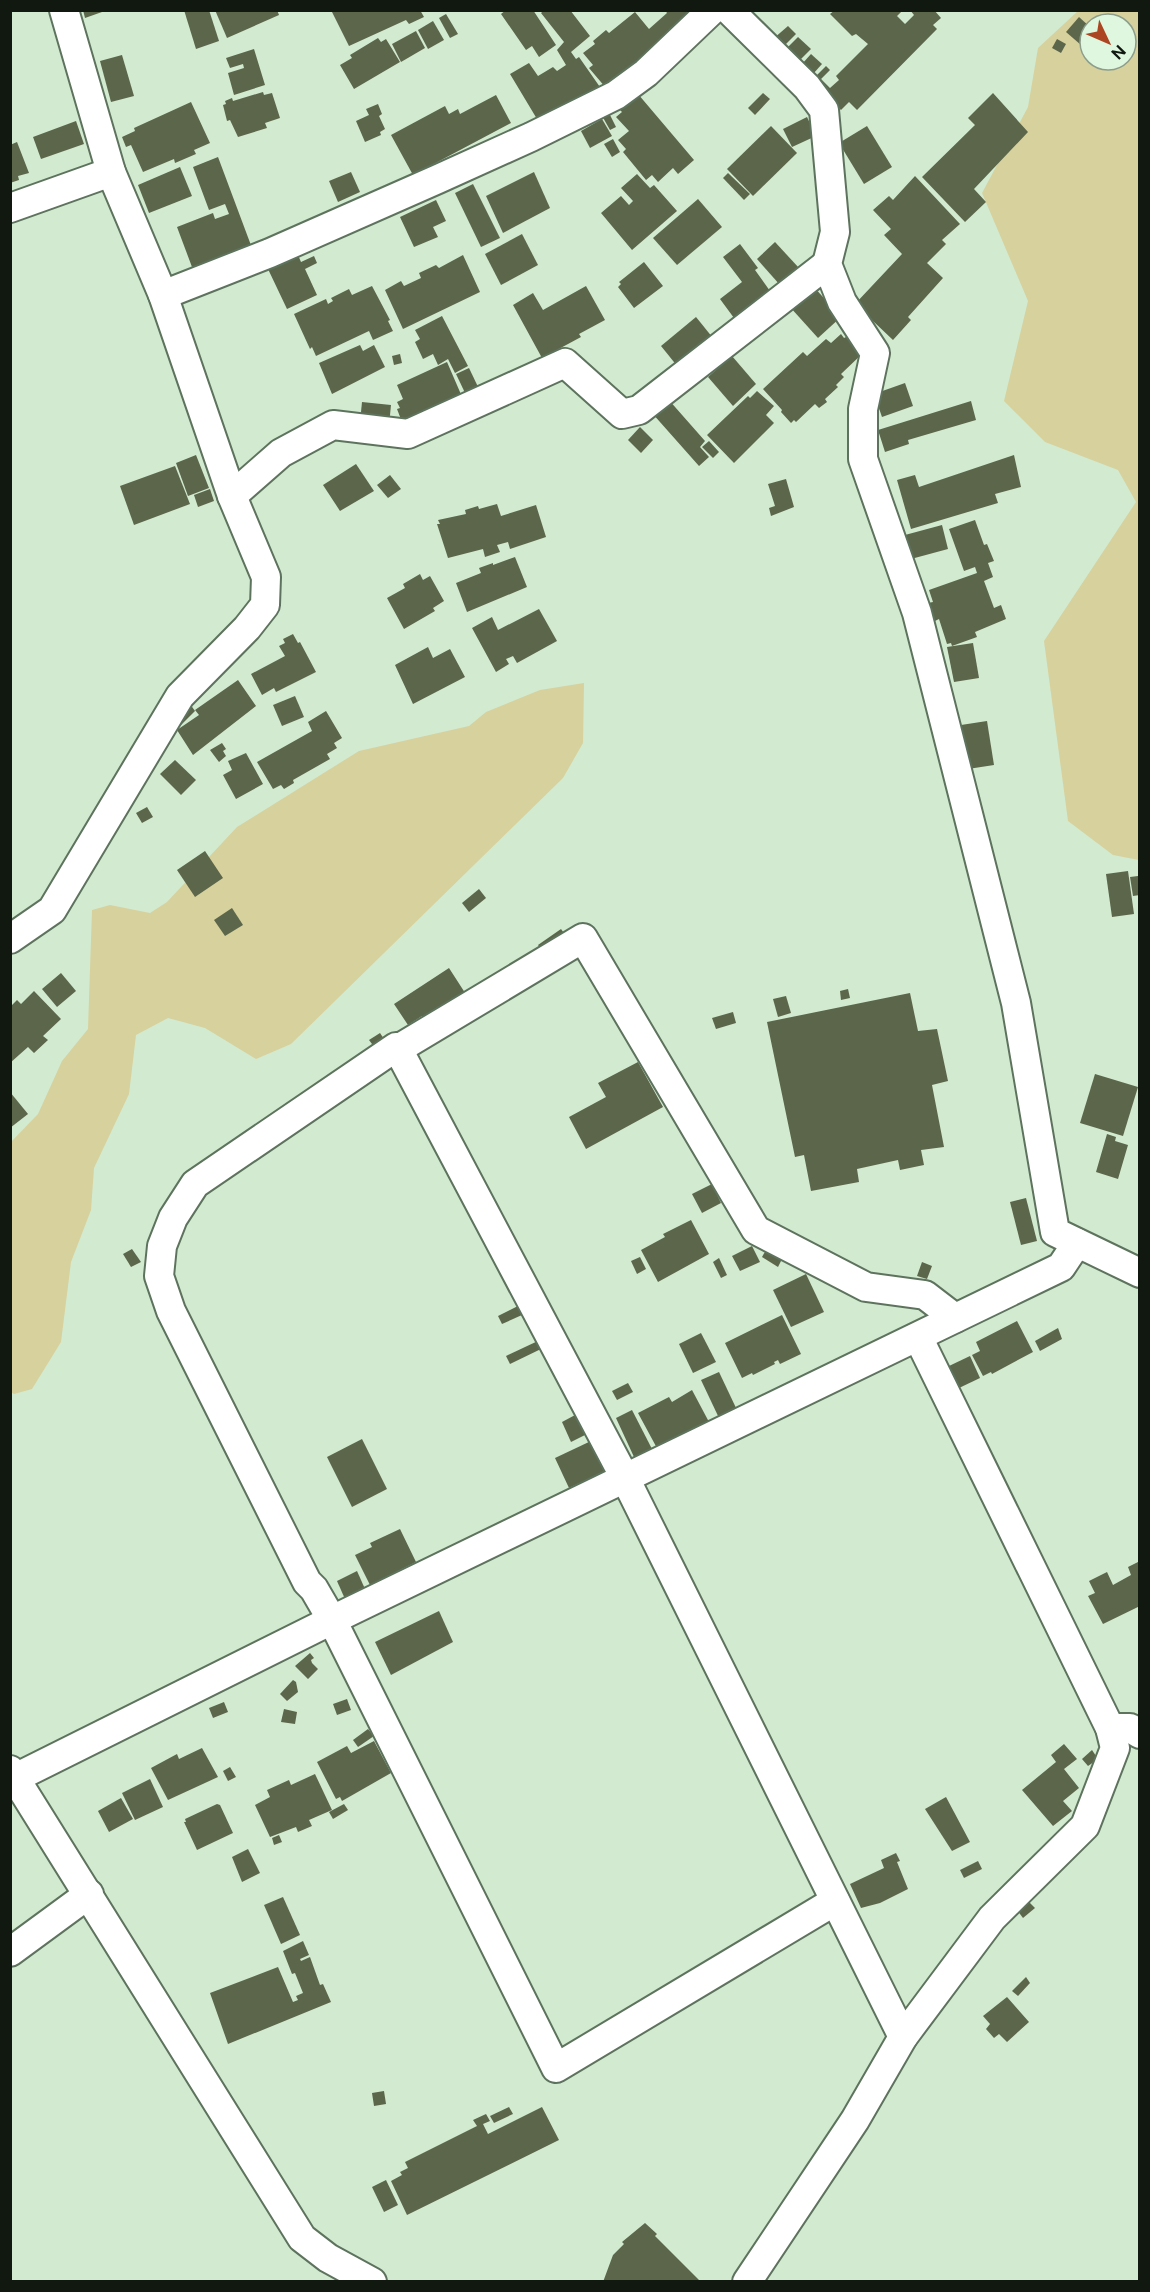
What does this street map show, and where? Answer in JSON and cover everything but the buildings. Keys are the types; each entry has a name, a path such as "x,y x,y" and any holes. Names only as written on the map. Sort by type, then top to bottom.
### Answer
{"street":[{"path":"10,939 52,910 180,696 248,628 265,605 266,577 232,496 163,295 111,172 64,10"},
{"path":"163,295 270,253 438,179 616,95 646,73 715,11 807,87 824,110 835,232 827,264 842,302 876,353 863,409 862,459 917,613 1013,991 1055,1232 1140,1273"},
{"path":"10,208 111,172"},
{"path":"232,496 281,453 333,425 408,434 565,363 622,414 639,410 827,264"},
{"path":"835,1901 556,2068 332,1620 314,1589 307,1582 171,1311 159,1276 162,1246 173,1218 195,1184 396,1047 398,1049 583,938 756,1230 866,1287 926,1295 955,1318"},
{"path":"398,1049 625,1478 903,2037"},
{"path":"372,2282 327,2258 302,2238 13,1774 1061,1266 1077,1243"},
{"path":"747,2282 855,2120 903,2037 992,1918 1085,1826 1115,1748 1110,1728 918,1337"},
{"path":"1110,1728 1130,1728 1140,1734"},
{"path":"10,1952 89,1894"}],"shaded area":[{"path":"1078,11 1139,11 1139,860 1113,855 1068,821 1044,641 1136,502 1118,470 1045,442 1004,401 1028,301 982,193 1028,107 1038,48"},
{"path":"584,683 583,743 563,778 291,1044 256,1059 205,1028 168,1018 136,1035 129,1094 94,1168 91,1210 71,1262 61,1342 32,1389 14,1394 11,1392 11,1142 38,1114 62,1061 88,1029 92,910 110,905 150,913 167,902 237,827 359,751 469,726 486,712 540,690"}]}
